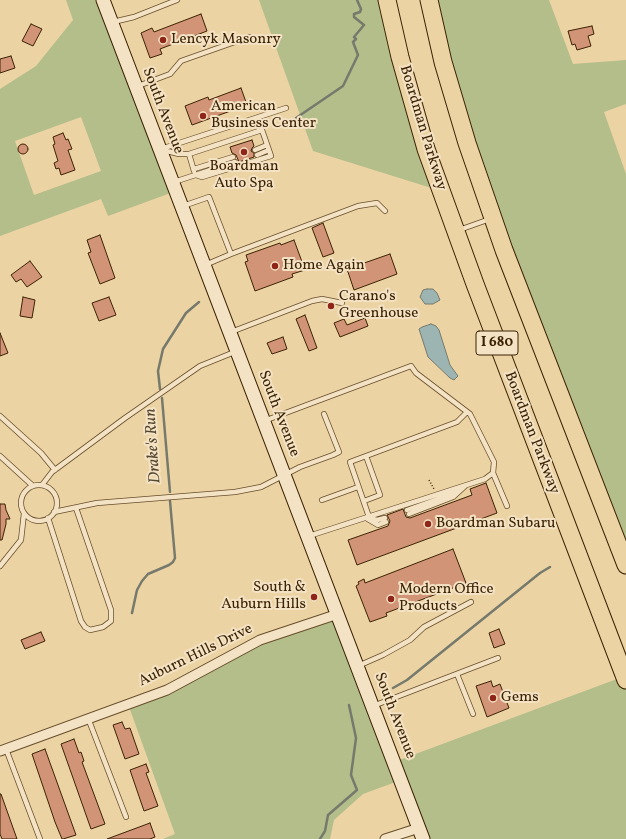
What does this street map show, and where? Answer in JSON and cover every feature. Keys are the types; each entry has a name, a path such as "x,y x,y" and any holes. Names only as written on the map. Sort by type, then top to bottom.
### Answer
{"highway":[{"name":"Boardman Parkway","path":"387,0 415,116 426,150 626,680"},
{"name":"I 680","path":"429,0 452,92 467,143 493,218 626,565"}],"main road":[{"name":"South Avenue","path":"103,0 421,834"}],"street":[{"name":"Auburn Hills Drive","path":"3,750 167,690 260,640 338,614"},
{"path":"385,839 421,834"}],"lane":[{"path":"112,23 134,17 178,0"},
{"path":"136,86 170,74 180,61 249,37"},
{"path":"160,149 286,108"},
{"path":"160,149 178,154 189,154 262,130 271,156 202,177 195,172 189,154"},
{"path":"256,152 268,148"},
{"path":"172,183 195,172 234,159"},
{"path":"182,206 209,197 231,254"},
{"path":"204,265 358,206 377,203 386,211"},
{"path":"456,231 493,218"},
{"path":"230,332 312,301 322,299 342,303"},
{"path":"42,485 55,470 125,418 200,366 237,351"},
{"path":"264,422 411,366 416,373 470,414 494,462 493,473 507,506"},
{"path":"386,520 378,525 367,518 364,501 350,462 457,422 467,412"},
{"path":"54,512 97,503 235,492 261,487 300,468 339,452 324,414"},
{"path":"0,416 41,453 55,470"},
{"path":"0,456 33,486"},
{"path":"364,501 380,495 366,456"},
{"path":"308,536 485,479 493,473"},
{"path":"0,566 21,540 24,513 21,503 24,493 33,486 42,485 52,491 57,501 54,512 48,518 37,521 24,513"},
{"path":"408,512 452,494 466,485"},
{"path":"322,500 358,487"},
{"path":"48,518 81,621 85,627 90,630 103,627 111,621 111,610 76,508"},
{"path":"358,666 383,655 410,640 424,627 471,602"},
{"path":"373,706 498,658"},
{"path":"457,674 473,714"},
{"path":"88,718 126,817"},
{"path":"3,750 40,839"}],"path":[{"path":"429,480 432,485"}],"green space":[{"path":"66,0 103,0 176,191 108,216 101,199 0,236 0,89 36,66 73,20","holes":["81,117 101,171 34,195 15,141"]},
{"path":"259,0 387,0 441,191 313,151"},
{"path":"429,0 549,0 573,64 626,60 626,104 604,112 626,174 626,565 525,299"},
{"path":"338,614 394,762 625,676 626,839 423,839 401,780 363,794 334,820 330,839 163,839 175,834 128,704 167,690 260,640"}],"water":[{"path":"433,289 437,293 440,300 433,304 425,304 420,297 423,290"},
{"path":"431,324 436,326 439,330 450,365 458,376 454,380 428,357 419,329"}],"building":[{"name":"Lencyk Masonry","path":"201,14 207,31 160,49 162,54 150,58 141,33 152,28 154,32"},
{"path":"31,24 42,29 33,46 22,41"},
{"path":"592,26 594,34 588,36 591,46 577,50 575,44 572,45 568,31"},
{"path":"11,56 15,68 0,73 0,59"},
{"name":"American Business Center","path":"241,88 247,105 192,125 185,106 208,97 209,100"},
{"path":"63,133 66,140 68,139 72,149 68,150 75,170 61,175 59,168 56,169 54,163 58,161 53,145 55,144 53,137"},
{"name":"Boardman Auto Spa","path":"252,140 254,146 251,151 254,153 254,157 239,162 236,155 232,153 230,147"},
{"path":"21,144 25,144 27,145 27,153 21,154 18,151 18,147"},
{"path":"323,223 334,253 323,257 312,228"},
{"path":"100,235 115,278 100,284 88,253 91,252 87,240"},
{"name":"Home Again","path":"294,240 305,270 292,274 293,277 255,291 245,262 248,261 246,255 280,243 281,245"},
{"path":"390,254 397,274 354,290 347,269"},
{"path":"30,261 42,277 27,287 21,279 16,282 11,275"},
{"path":"23,297 35,300 32,318 20,316"},
{"path":"109,297 116,315 99,321 92,303"},
{"path":"305,315 317,348 309,351 296,319"},
{"path":"365,318 368,326 340,337 334,323 344,319 347,325"},
{"path":"0,333 8,353 0,356"},
{"path":"283,337 287,349 272,354 267,343"},
{"name":"Boardman Subaru","path":"486,483 497,513 357,565 348,540 388,526 390,521 387,515 403,509 406,517 410,518 472,495 470,489"},
{"path":"0,504 5,504 10,519 6,519 2,540 0,540"},
{"name":"Modern Office Products","path":"453,549 466,583 386,613 387,616 370,622 356,586 359,584 358,582 364,579 365,583"},
{"path":"499,629 505,644 494,648 489,633"},
{"path":"41,632 45,641 25,649 21,640"},
{"name":"Gems","path":"491,681 493,687 500,684 509,708 487,717 476,686"},
{"path":"122,722 125,729 130,728 139,754 125,759 113,725"},
{"path":"74,739 79,753 81,752 84,761 82,762 105,824 91,829 61,744"},
{"path":"45,749 76,835 63,839 55,822 32,754"},
{"path":"146,764 149,772 146,773 158,806 144,811 130,770"},
{"path":"0,794 17,839 2,839 0,834"},
{"path":"150,823 155,837 150,839 107,839"}],"waterway":[{"name":"Drake's Run","path":"295,122 296,118 343,86 358,55 353,42 356,39 354,37 364,25 354,17 354,14 360,12 361,9 357,0"},
{"name":"Drake's Run","path":"160,389 158,371 163,349 186,313 199,302"},
{"name":"Drake's Run","path":"162,398 170,492"},
{"name":"Drake's Run","path":"132,613 137,590 142,581 148,574 169,565 175,558 170,501"},
{"path":"393,688 407,680 540,573 550,567"},
{"path":"320,839 325,831 328,815 357,790 351,775 356,738 349,705"}],"place":[{"name":"Lencyk Masonry","path":"163,40"},
{"name":"American Business Center","path":"203,116"},
{"name":"Boardman Auto Spa","path":"244,152"},
{"name":"Home Again","path":"275,266"},
{"name":"Carano's Greenhouse","path":"331,306"},
{"name":"Boardman Subaru","path":"428,524"},
{"name":"South & Auburn Hills","path":"314,597"},
{"name":"Modern Office Products","path":"391,599"},
{"name":"Gems","path":"493,698"}]}
